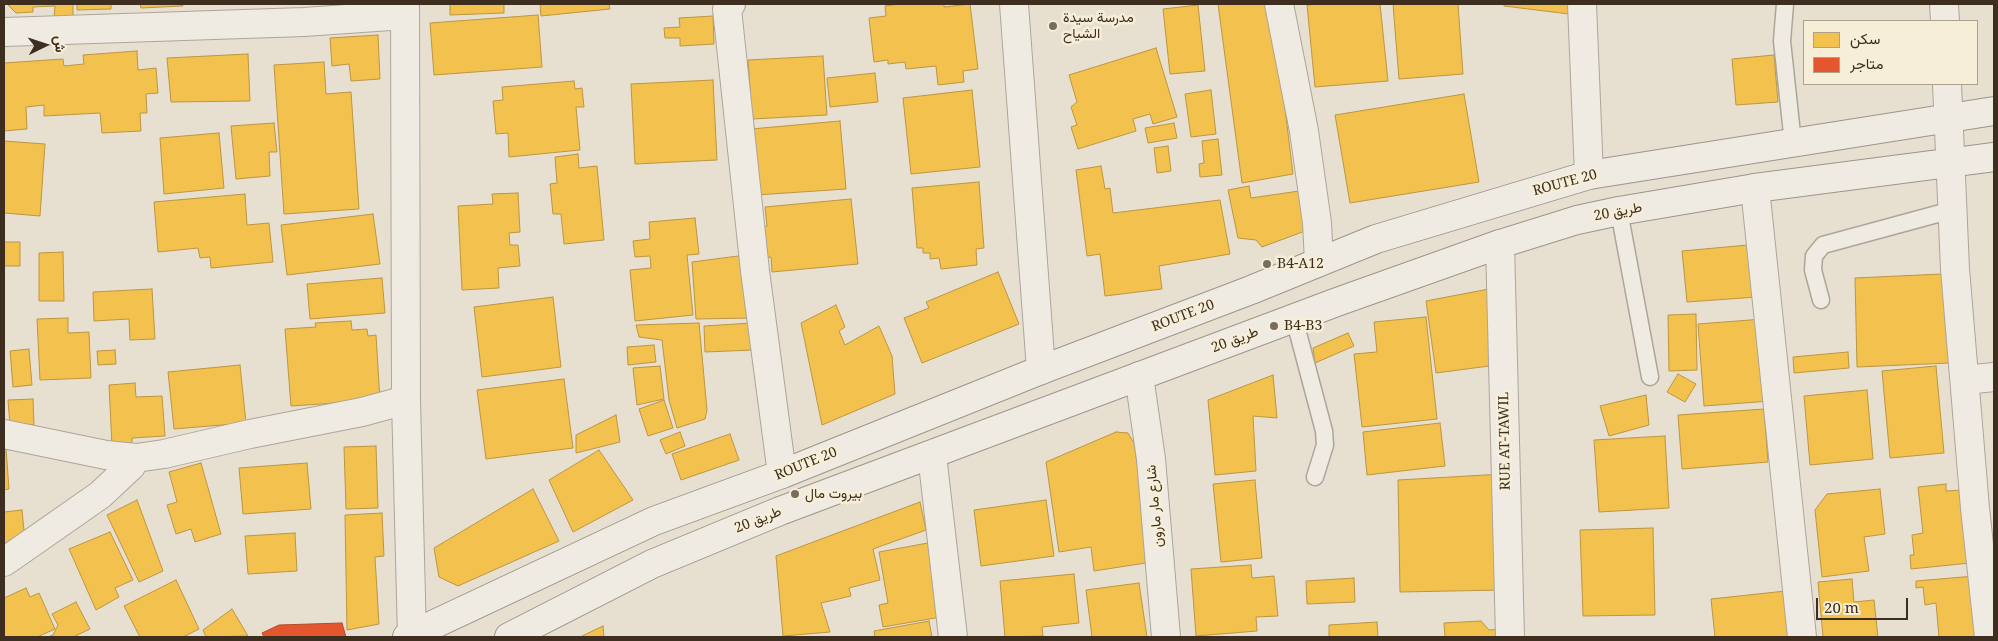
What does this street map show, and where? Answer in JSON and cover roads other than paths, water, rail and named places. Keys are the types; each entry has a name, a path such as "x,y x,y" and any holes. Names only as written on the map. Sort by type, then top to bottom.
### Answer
{"street":[{"path":"731,4 728,9 755,271 782,474"},
{"path":"1014,4 1041,370"},
{"path":"1280,4 1304,131 1317,223 1318,262"},
{"path":"1582,4 1589,175"},
{"path":"1944,4 1945,20"},
{"path":"4,32 304,22 405,10 406,400 410,636"},
{"path":"1947,85 1952,210 1975,508 1989,637"},
{"name":"ROUTE 20","path":"410,636 654,521 782,474 1376,239 1589,175 1994,110"},
{"name":"طريق 20","path":"509,637 564,607 660,561 780,511 1294,318 1500,244 1577,220 1618,210 1755,188 1994,157"},
{"path":"1755,188 1802,637"},
{"name":"RUE AT-TAWIL","path":"1500,244 1510,637"},
{"name":"شارع مار مارون","path":"1139,376 1152,468 1166,637"},
{"path":"1965,380 1994,377"},
{"path":"4,434 106,455 136,458 164,454 250,434 362,412 406,400"},
{"path":"932,455 953,637"},
{"path":"4,562 100,495 131,466 136,458"}],"lane":[{"path":"1785,4 1782,41 1793,143"},
{"path":"1618,210 1650,377"},
{"path":"1821,300 1813,270 1814,256 1823,245 1952,210"},
{"path":"1294,318 1324,431 1325,446 1315,477"}],"place":[{"name":"مدرسة سيدة الشياح","path":"1053,26"},
{"name":"B4-A12","path":"1267,264"},
{"name":"B4-B3","path":"1274,326"},
{"name":"بیروت مال","path":"795,494"}]}
